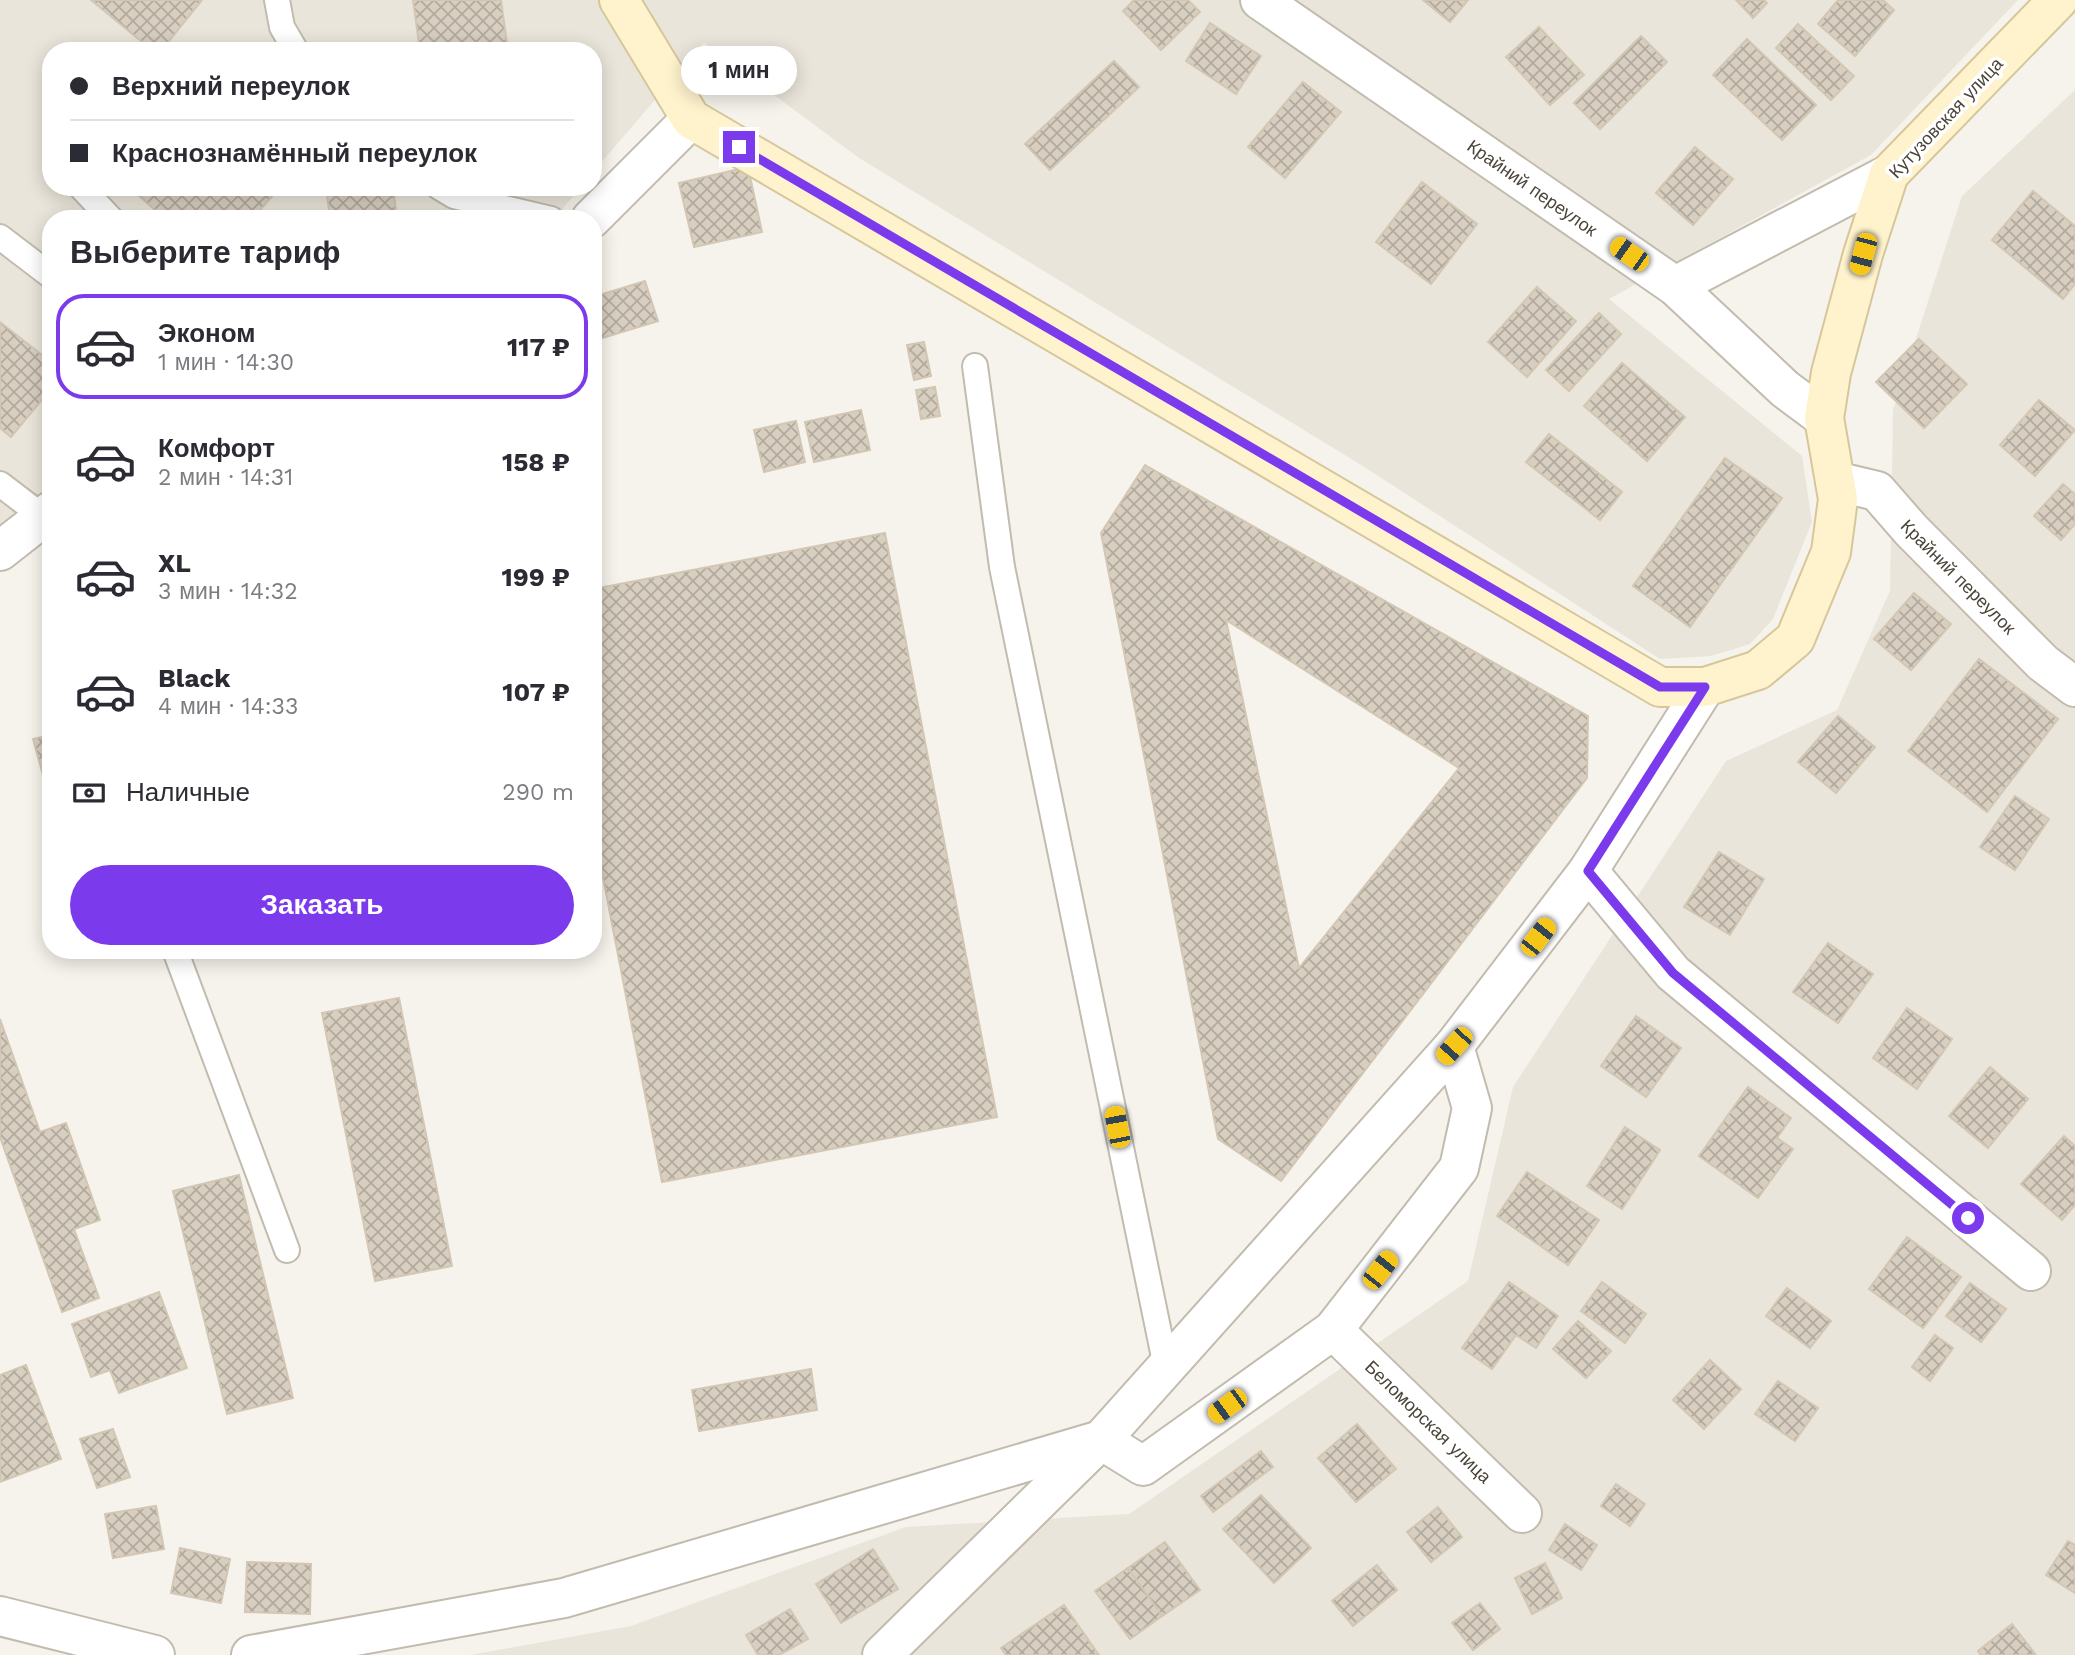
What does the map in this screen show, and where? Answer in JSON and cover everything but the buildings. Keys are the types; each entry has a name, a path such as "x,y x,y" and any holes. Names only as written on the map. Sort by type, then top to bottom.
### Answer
{"street":[{"path":"601,210 691,119 619,0"},
{"name":"Крайний переулок","path":"1260,0 1675,286 1785,389 1824,418"},
{"name":"Кутузовская улица","path":"691,119 1660,687 1705,687 1758,670 1795,639 1831,552 1838,499 1824,418 1831,373 1889,174 2058,0"},
{"path":"1675,286 1889,174"},
{"name":"Крайний переулок","path":"1835,481 1877,491 2043,663 2075,687"},
{"path":"0,551 42,517"},
{"path":"882,1655 1101,1440 1454,1046 1588,871 1705,687"},
{"path":"1588,871 1673,973 2031,1270"},
{"path":"251,1655 564,1598 1101,1440 1143,1466 1333,1330 1459,1168 1472,1108 1454,1046"},
{"name":"Беломорская улица","path":"1333,1330 1522,1513"},
{"path":"0,1616 155,1655"}],"lane":[{"path":"277,0 282,27 291,42"},
{"path":"89,196 102,210"},
{"path":"454,196 513,210"},
{"path":"0,237 42,269"},
{"path":"975,366 1002,567 1166,1367"},
{"path":"0,485 42,511"},
{"path":"178,959 287,1250"}],"shaded area":[{"path":"0,0 2018,0 1871,155 1609,299 1802,456 1812,522 1773,619 1750,644 1711,656 1660,659 1366,468 859,158 704,43 602,162 602,42 42,42 42,196 573,196 562,210 42,210 42,499 0,529"},
{"path":"2075,90 2075,1655 470,1655 631,1626 906,1527 1129,1514 1468,1281 1513,1087 1726,761 1837,710 1890,591 1893,410 1962,196"}],"route":[{"path":"739,147 1660,687 1705,687 1588,871 1673,973 1968,1218"}]}
